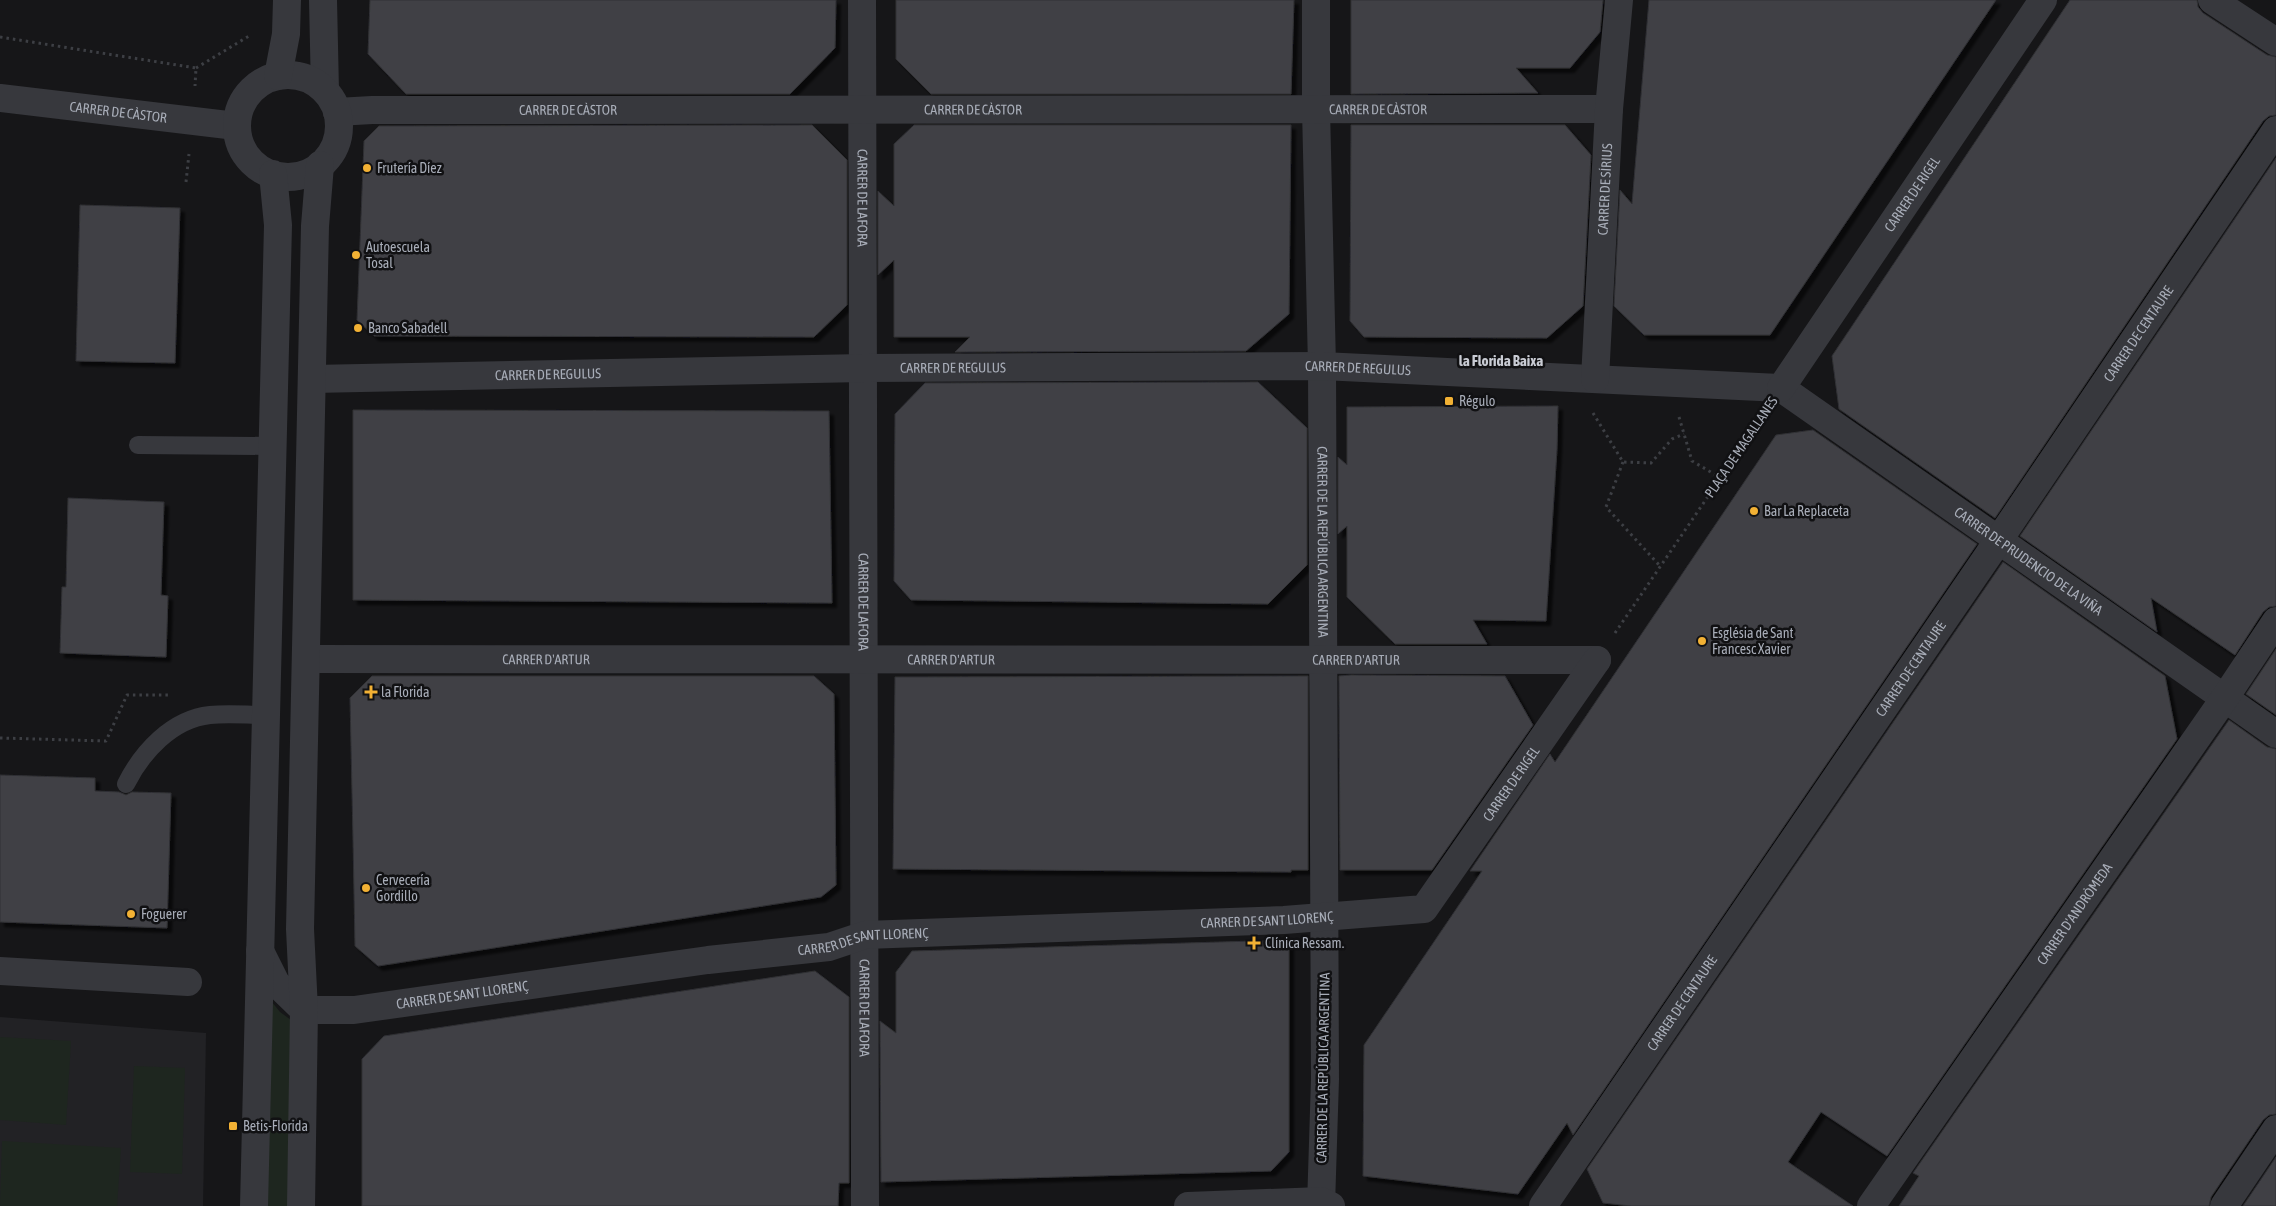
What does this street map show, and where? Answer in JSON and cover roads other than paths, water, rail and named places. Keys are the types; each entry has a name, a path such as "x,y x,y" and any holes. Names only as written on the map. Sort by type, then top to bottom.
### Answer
{"street":[{"path":"278,76 286,34 287,0"},
{"path":"323,0 331,102 338,133 331,153 320,166 306,173 290,177 273,174 258,168 247,157 240,142 236,126 238,112 244,99 253,88 265,80 278,76 295,75 311,80 331,102"},
{"name":"CARRER DE LAFORA","path":"862,0 865,1206"},
{"name":"CARRER DE LA REPÚBLICA ARGENTINA","path":"1316,0 1316,109 1322,366 1324,1204"},
{"name":"CARRER DE SÍRIUS","path":"1583,379 1619,0"},
{"name":"CARRER DE RIGEL","path":"1781,388 2043,0"},
{"path":"2212,0 2276,42"},
{"name":"CARRER DE CÀSTOR","path":"0,98 236,126"},
{"name":"CARRER DE CÀSTOR","path":"331,102 381,110 1609,109"},
{"name":"CARRER DE CENTAURE","path":"1542,1206 1998,541 2276,130"},
{"path":"301,1206 304,1010 300,929 315,226 320,166"},
{"path":"254,1206 278,225 273,174"},
{"name":"CARRER DE REGULUS","path":"312,379 864,368 1322,366 1583,379"},
{"name":"PLAÇA DE MAGALLANES","path":"1583,379 1781,388"},
{"name":"CARRER DE PRUDENCIO DE LA VIÑA","path":"1781,388 2276,734"},
{"name":"CARRER D'ANDRÒMEDA","path":"1870,1206 2224,699 2276,621"},
{"name":"CARRER D'ARTUR","path":"306,659 1597,660"},
{"name":"CARRER DE RIGEL","path":"1424,909 1597,660"},
{"name":"CARRER DE SANT LLORENÇ","path":"304,1010 354,1010 708,960 829,947 865,935 1284,920 1424,909"},
{"path":"260,951 276,983 304,1010"},
{"path":"0,971 188,982"},
{"path":"2224,1206 2276,1129"},
{"path":"1188,1206 1324,1204"}],"lane":[{"path":"138,445 272,446"},
{"path":"126,784 143,756 175,728 192,719 210,715 265,715"}],"place":[{"name":"Frutería Díez","path":"367,168"},
{"name":"Autoescuela Tosal","path":"356,255"},
{"name":"Banco Sabadell","path":"358,328"},
{"name":"Régulo","path":"1449,401"},
{"name":"Bar La Replaceta","path":"1754,511"},
{"name":"Església de Sant Francesc Xavier","path":"1702,641"},
{"name":"la Florida","path":"371,692"},
{"name":"Cervecería Gordillo","path":"366,888"},
{"name":"Foguerer","path":"131,914"},
{"name":"Clínica Ressam.","path":"1254,943"},
{"name":"Betis-Florida","path":"233,1126"}],"district":[{"name":"la Florida Baixa","path":"1501,360"}]}
